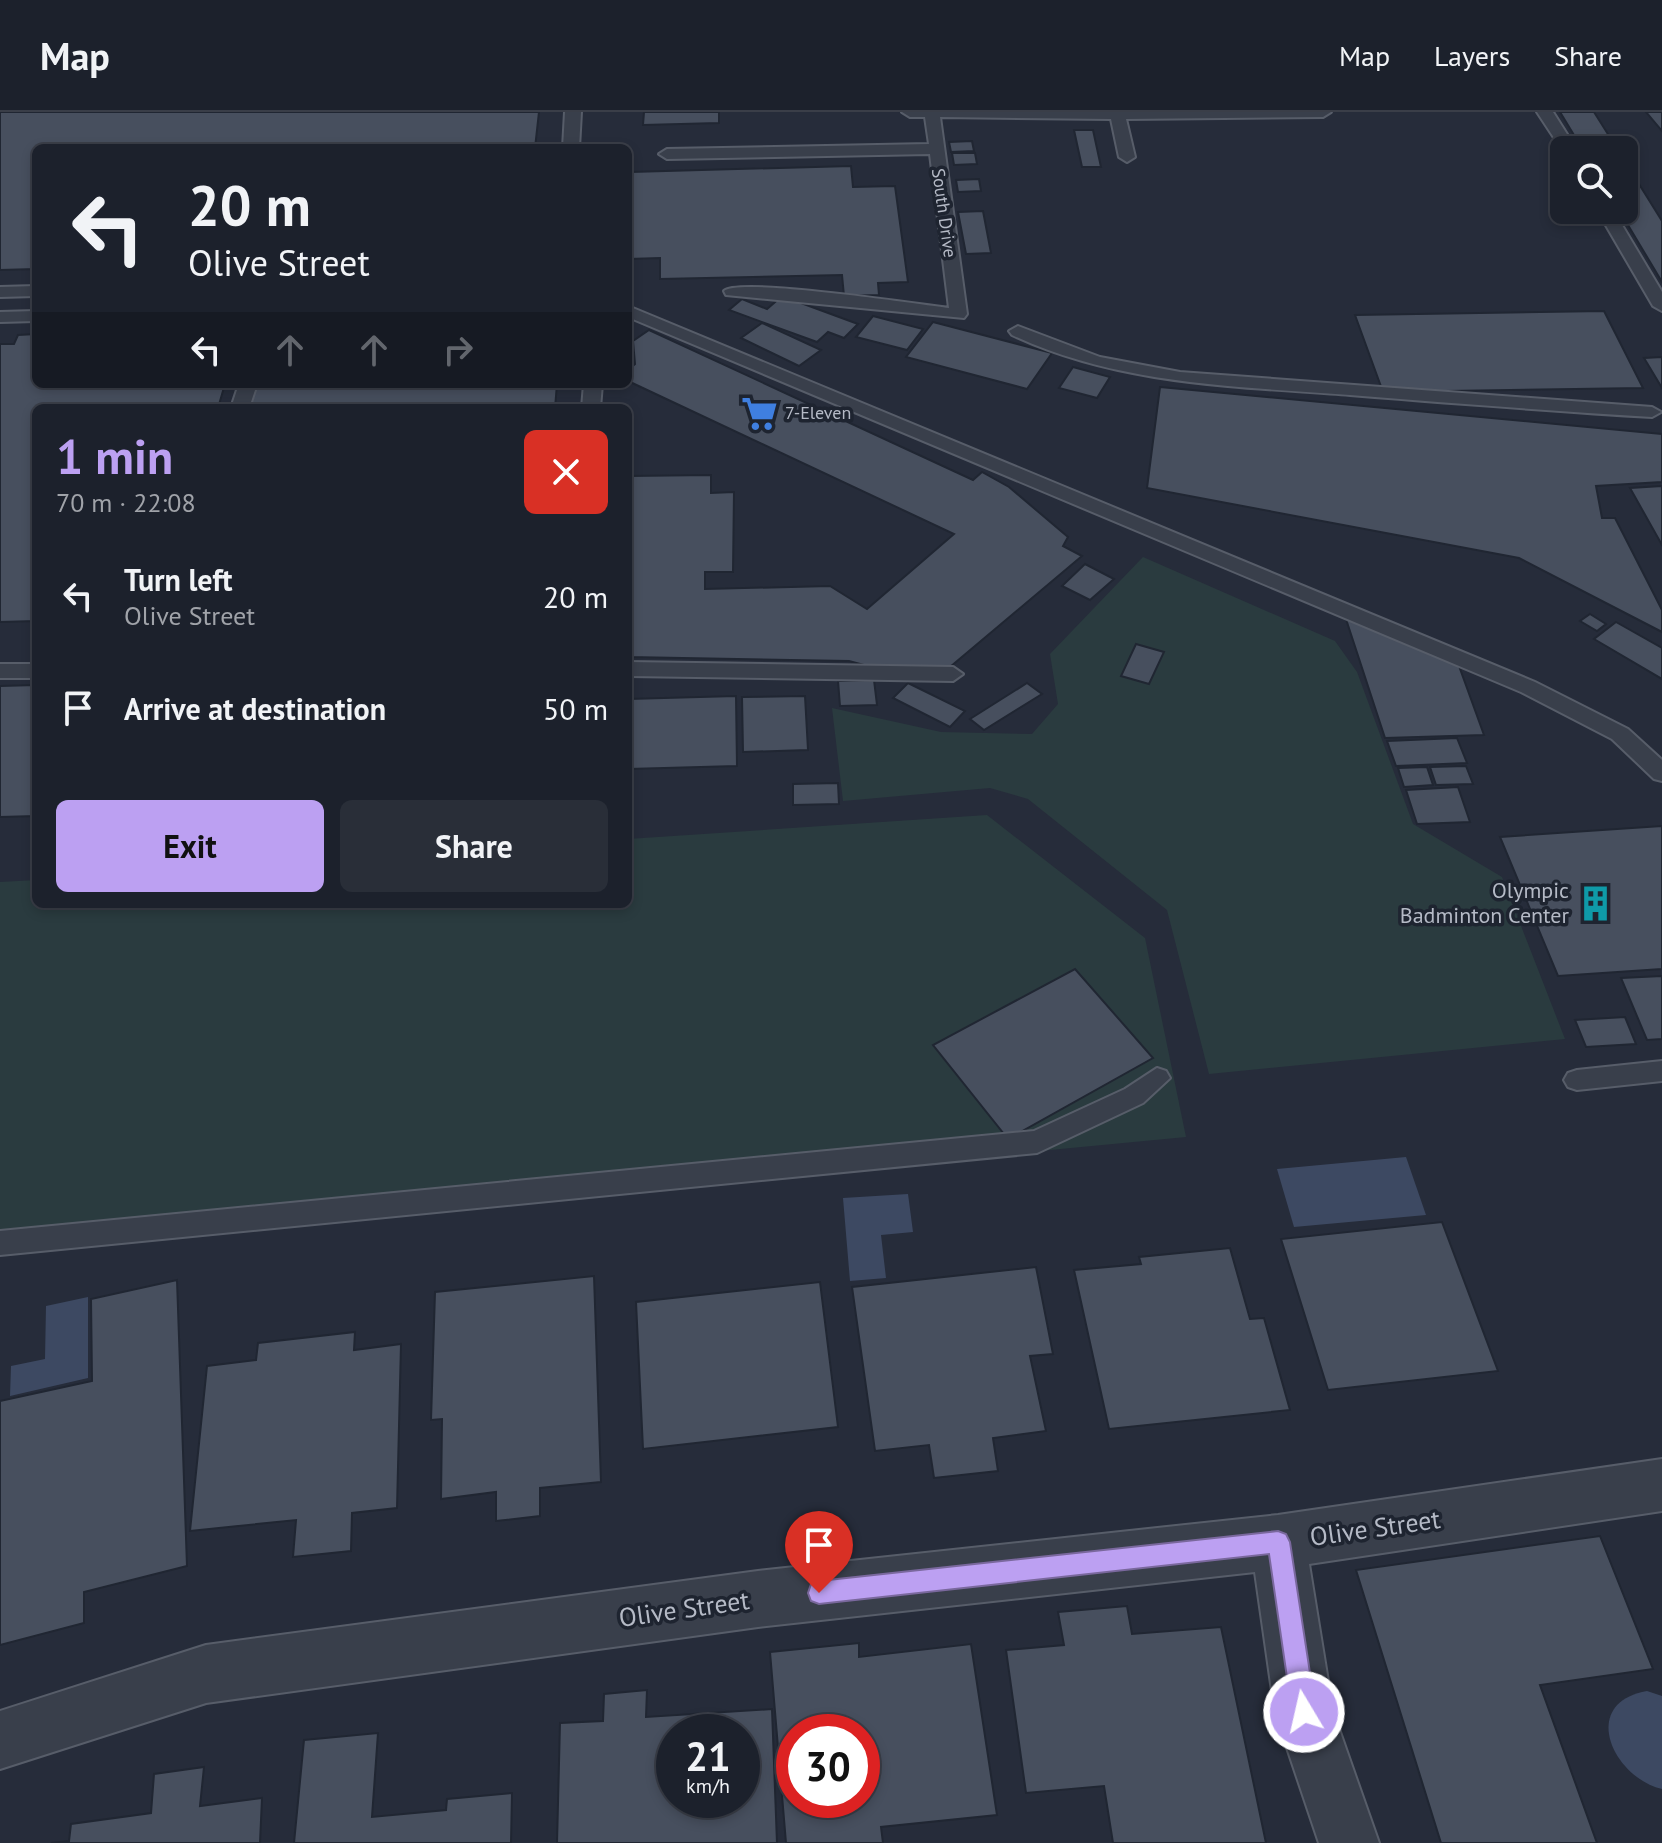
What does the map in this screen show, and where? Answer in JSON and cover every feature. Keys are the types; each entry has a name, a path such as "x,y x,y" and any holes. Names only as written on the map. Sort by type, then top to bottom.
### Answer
{"street":[{"name":"Olive Street","path":"0,1740 206,1674 758,1599 1278,1542 1662,1485"},
{"path":"1278,1542 1304,1712 1349,1843"}],"lane":[{"path":"571,144 573,112"},
{"path":"910,112 1118,115 1323,112"},
{"name":"South Drive","path":"732,291 790,294 958,314 932,112"},
{"path":"1545,112 1560,136"},
{"path":"1118,115 1127,157"},
{"path":"667,154 935,149"},
{"path":"1613,224 1662,306"},
{"path":"0,292 32,291"},
{"path":"632,313 1528,687 1620,734 1662,773"},
{"path":"0,317 32,316"},
{"path":"1018,331 1052,350 1100,363 1185,375 1269,385 1652,412"},
{"path":"632,669 953,674"},
{"path":"0,671 32,671"},
{"path":"1577,1080 1662,1071"},
{"path":"0,1243 1037,1142 1134,1096 1157,1078"}],"shaded area":[{"path":"1143,557 1335,641 1357,672 1413,824 1502,877 1565,1039 1209,1074 1167,910 1028,799 990,788 843,801 832,708 941,732 1032,734 1058,704 1050,654"},
{"path":"987,815 1145,938 1186,1137 0,1250 0,882 32,880 32,908 632,908 632,839"}],"water":[{"path":"1406,1157 1426,1215 1294,1227 1277,1169"},
{"path":"908,1194 913,1232 881,1235 886,1278 850,1281 843,1198"},
{"path":"88,1297 88,1378 10,1396 11,1366 45,1359 46,1306"},
{"path":"1647,1691 1662,1696 1662,1789 1644,1782 1629,1770 1617,1756 1610,1740 1609,1724 1614,1710 1626,1698"}],"building":[{"path":"0,112 539,112 535,144 32,144 32,269 0,270"},
{"path":"644,112 719,112 719,123 643,125"},
{"path":"1560,112 1594,112 1609,136 1575,136"},
{"path":"1646,112 1662,112 1662,131"},
{"path":"1074,130 1093,130 1101,167 1082,167"},
{"path":"972,141 974,151 951,152 949,142"},
{"path":"952,153 975,153 977,164 954,165"},
{"path":"851,166 853,187 895,186 908,282 878,283 879,295 844,296 842,275 660,279 660,258 632,259 632,172"},
{"path":"979,179 981,191 958,192 956,180"},
{"path":"1638,182 1662,221 1662,282 1627,224 1638,224"},
{"path":"983,211 991,253 966,254 958,212"},
{"path":"782,296 858,324 844,338 828,332 817,342 729,310 742,299 767,309"},
{"path":"1604,311 1643,388 1383,392 1355,315"},
{"path":"873,316 923,329 907,350 856,337"},
{"path":"933,322 1052,353 1027,389 906,357"},
{"path":"762,323 821,350 799,366 741,338"},
{"path":"649,330 973,480 982,472 1009,487 1068,537 1063,546 1082,556 950,667 879,669 849,661 632,657 632,476 711,475 711,493 734,492 733,572 705,572 705,589 830,586 867,609 954,534 632,383 632,367 635,364 633,341"},
{"path":"32,334 32,388 224,388 219,404 32,404 32,621 0,622 0,344 14,344 18,335"},
{"path":"1662,357 1662,388 1644,358"},
{"path":"1073,367 1110,377 1097,398 1059,388"},
{"path":"1160,387 1662,434 1662,482 1596,486 1602,518 1615,518 1662,610 1662,632 1519,558 1147,488"},
{"path":"249,388 557,388 555,404 245,404"},
{"path":"1662,486 1662,545 1630,488"},
{"path":"1085,564 1114,579 1090,600 1062,586"},
{"path":"1590,614 1606,624 1597,631 1580,621"},
{"path":"1345,616 1459,666 1484,735 1385,738"},
{"path":"1616,622 1662,648 1662,679 1594,639"},
{"path":"1136,644 1164,652 1149,684 1121,676"},
{"path":"874,680 877,705 840,706 838,681"},
{"path":"908,683 965,711 950,727 893,698"},
{"path":"1027,683 1042,694 984,730 970,719"},
{"path":"32,685 32,816 0,817 0,686"},
{"path":"736,696 737,766 632,769 632,699"},
{"path":"805,696 808,750 743,752 742,697"},
{"path":"1457,738 1467,763 1396,766 1387,741"},
{"path":"1466,766 1473,784 1436,785 1430,767"},
{"path":"1427,767 1433,785 1404,787 1398,768"},
{"path":"838,783 839,804 793,805 793,784"},
{"path":"1458,787 1470,822 1417,824 1406,790"},
{"name":"Olympic Badminton Center","path":"1662,826 1662,969 1558,976 1500,837"},
{"path":"1075,969 1153,1058 1008,1139 933,1045"},
{"path":"1662,976 1662,1039 1647,1040 1621,978"},
{"path":"1625,1017 1636,1044 1586,1047 1575,1020"},
{"path":"1442,1222 1498,1371 1328,1390 1281,1239"},
{"path":"1230,1248 1250,1319 1264,1318 1290,1410 1109,1429 1074,1270 1141,1264 1139,1257"},
{"path":"1036,1267 1053,1354 1030,1356 1046,1431 993,1438 998,1471 934,1478 929,1445 875,1451 852,1287"},
{"path":"594,1276 601,1482 540,1488 540,1516 496,1521 496,1492 441,1499 442,1419 431,1420 435,1292"},
{"path":"177,1280 187,1566 84,1592 84,1623 0,1645 0,1401 92,1381 91,1299"},
{"path":"820,1282 838,1427 643,1449 636,1302"},
{"path":"355,1332 354,1350 401,1344 397,1508 352,1513 351,1551 293,1557 296,1520 190,1531 207,1366 256,1360 258,1343"},
{"path":"1600,1536 1653,1669 1540,1685 1597,1843 1441,1843 1356,1570"},
{"path":"1127,1606 1132,1634 1221,1627 1266,1843 1113,1843 1104,1786 1026,1793 1006,1650 1064,1645 1058,1612"},
{"path":"859,1643 859,1657 971,1644 997,1815 881,1827 883,1843 786,1843 784,1818 880,1818 880,1714 776,1714 776,1724 770,1652"},
{"path":"647,1690 646,1717 656,1716 656,1818 760,1818 760,1714 693,1714 772,1709 777,1843 557,1843 560,1723 603,1721 604,1694"},
{"path":"378,1733 372,1817 446,1810 447,1799 512,1793 511,1843 294,1843 304,1740"},
{"path":"204,1767 200,1806 262,1798 260,1843 51,1843 69,1841 71,1824 151,1813 154,1774"}],"place":[{"name":"7-Eleven","path":"759,413"},
{"name":"Olympic Badminton Center","path":"1595,903"}],"route":[{"path":"819,1593 1278,1542 1304,1712"}]}
